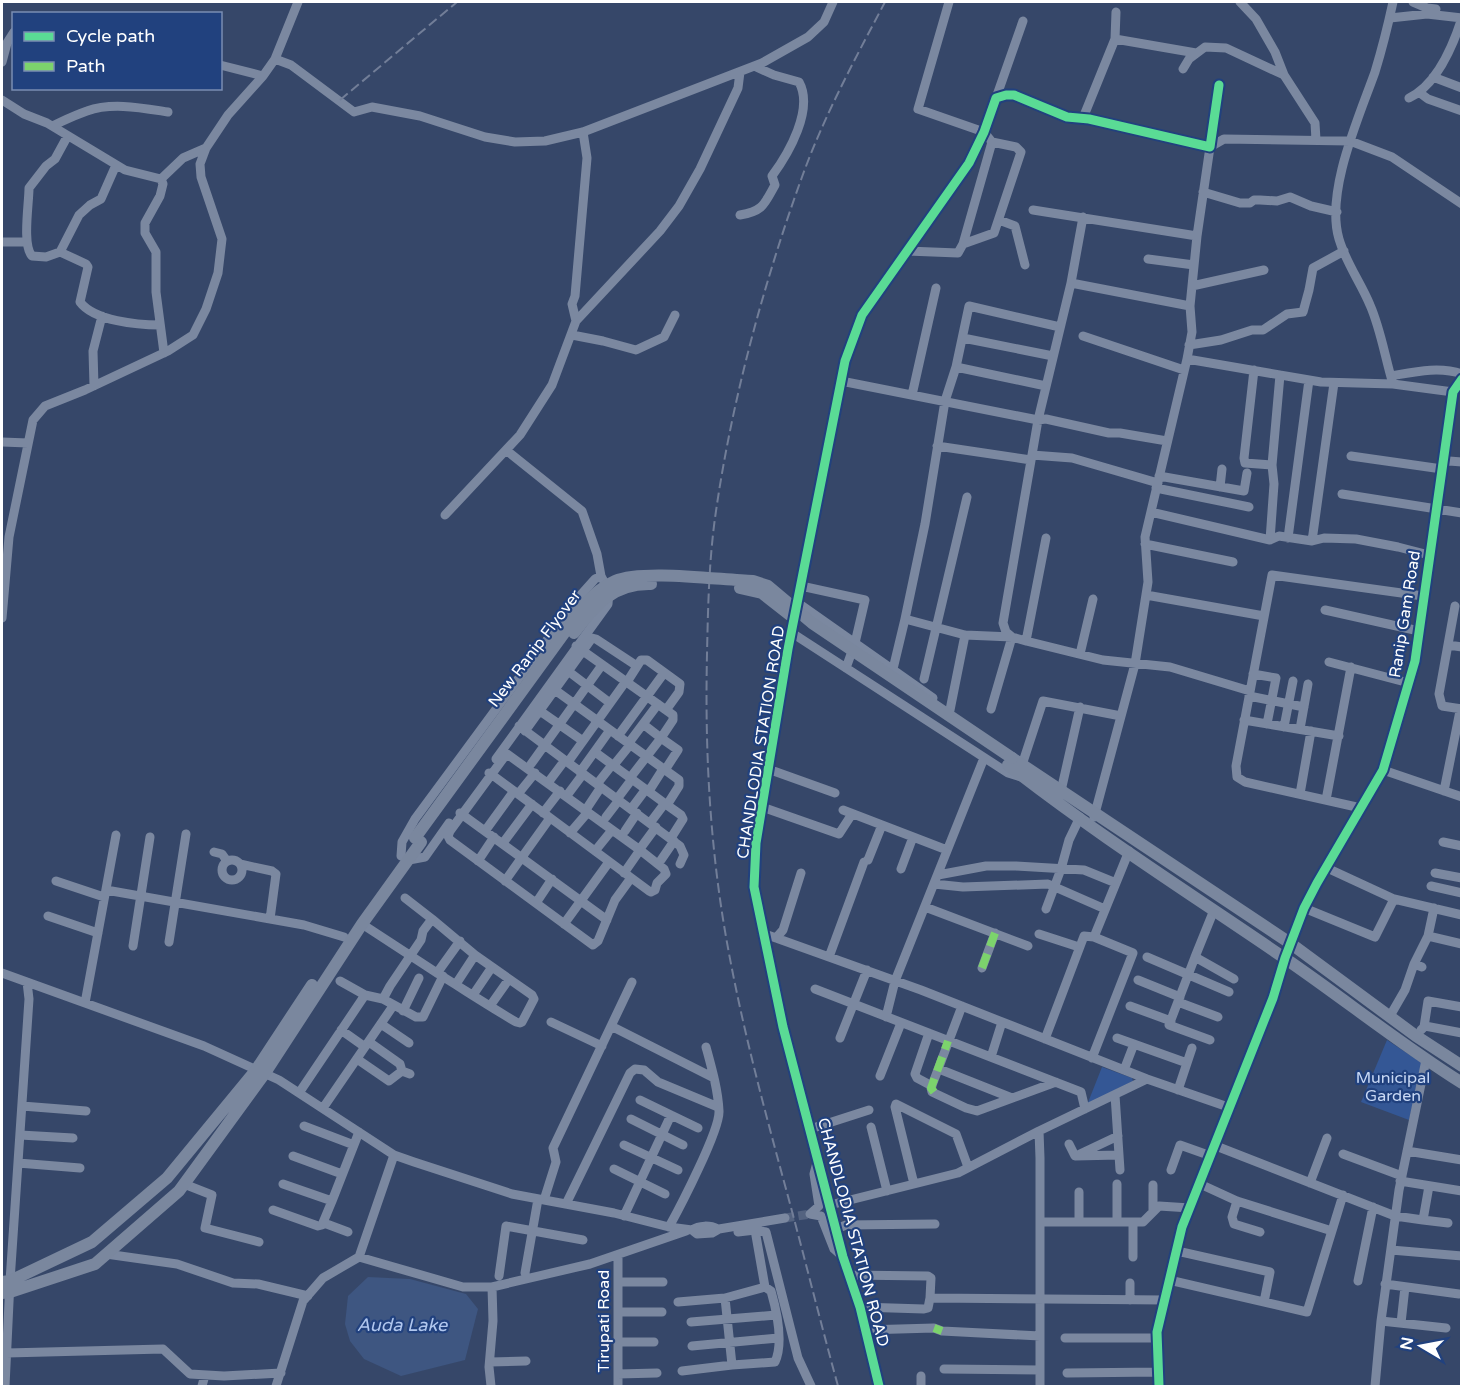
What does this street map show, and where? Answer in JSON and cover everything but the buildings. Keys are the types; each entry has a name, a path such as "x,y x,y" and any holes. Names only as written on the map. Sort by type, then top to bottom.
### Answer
{"main road":[{"name":"New Ranip Flyover","path":"405,858 586,603 609,583 629,577 753,581 768,586 812,623 1016,766"},
{"path":"1016,766 1061,791 1088,818 1290,943 1390,1016 1420,1032 1461,1066"},
{"path":"1016,766 1129,851 1461,1083"},
{"path":"6,1287 94,1264 179,1191 405,858"},
{"path":"6,1287 92,1242 167,1178 260,1071 344,937 405,858"}],"street":[{"path":"2,618 9,537 33,420 45,406 164,354 193,335 206,309 218,273 222,239 201,177 200,164 206,148 228,115 275,59 298,2"},
{"path":"275,59 291,65 354,112 372,107 410,114 485,137 515,142 545,141 583,132 754,66 808,37 824,22 833,2"},
{"path":"949,2 918,108 984,132 992,142 1017,147 1021,152 994,233 963,244"},
{"path":"1240,2 1256,20 1275,52 1284,75 1316,123 1316,141"},
{"path":"1392,380 1370,305 1338,238 1337,212 1341,175 1350,141 1375,71 1393,2"},
{"path":"1413,2 1427,8 1461,12"},
{"path":"1083,118 1115,39 1116,12"},
{"path":"1390,18 1427,14 1461,18 1458,42 1420,93 1409,98"},
{"name":"CHANDLODIA STATION ROAD","path":"879,1386 860,1307 843,1257 783,1027 754,886 756,843 792,633 845,361 862,315 969,163 984,132 1023,21"},
{"path":"2,62 7,43 12,35"},
{"path":"1115,39 1196,54"},
{"path":"1183,69 1189,59 1205,47 1226,48 1284,75"},
{"path":"222,66 263,76"},
{"path":"740,215 756,212 765,204 775,185 772,176 800,123 805,93 799,82 754,66"},
{"path":"445,515 520,435 552,385 576,321 660,231 679,206 700,169 738,88 740,72"},
{"path":"1433,77 1461,88"},
{"path":"1046,909 1069,840 1088,818 1122,716 1135,664 1148,582 1145,537 1192,332 1190,306 1197,236 1219,85"},
{"path":"1420,93 1428,99 1461,111"},
{"path":"996,98 1014,95 1067,117 1083,118 1210,147 1224,139 1350,141 1392,157 1460,199"},
{"path":"2,100 24,114 52,126 125,170 161,179"},
{"path":"52,126 86,111 100,108 121,107 168,112"},
{"path":"576,321 572,304 575,296 586,158 583,132"},
{"path":"68,137 55,159 46,166 29,188 28,251 32,256 46,256 60,252 86,264 87,271 80,302 86,309 102,316 144,325 160,325"},
{"path":"907,251 958,254 963,244 992,142"},
{"path":"161,179 183,158 206,148"},
{"path":"60,252 79,215 101,199 116,165"},
{"path":"161,179 163,184 160,196 146,223 145,232 156,252 156,292 164,354"},
{"path":"1203,192 1240,203 1250,203 1254,200 1277,201 1290,197 1311,206 1337,212"},
{"path":"1033,210 1197,236"},
{"path":"1012,637 1006,632 1002,623 1038,420 1071,283 1083,218"},
{"path":"999,220 1015,226 1025,265"},
{"path":"2,242 27,242"},
{"path":"1189,345 1221,340 1252,330 1263,330 1287,314 1303,312 1313,268 1344,250"},
{"path":"1148,259 1194,265"},
{"path":"1192,286 1264,270"},
{"path":"1071,283 1190,306"},
{"path":"912,395 936,288"},
{"path":"893,669 925,524 945,401 956,367 969,306 1060,327"},
{"path":"572,335 636,350 664,337 675,315"},
{"path":"94,386 93,351 102,316"},
{"path":"1083,336 1184,369"},
{"path":"963,338 1053,356"},
{"path":"1186,359 1334,383 1392,380 1420,371 1450,370 1461,376"},
{"path":"956,367 1046,386"},
{"path":"1254,370 1244,458 1245,463 1272,465"},
{"path":"1270,540 1274,484 1272,465 1280,375"},
{"name":"Ranip Gam Road","path":"1159,1386 1157,1338 1182,1227 1277,989 1290,943 1304,908 1383,770 1415,661 1451,404 1453,393 1461,376"},
{"path":"1288,538 1309,380"},
{"path":"1392,380 1453,393"},
{"path":"841,381 1038,420 1046,418 1108,433 1167,441"},
{"path":"1312,541 1334,383"},
{"path":"1451,404 1461,408"},
{"path":"2,442 28,443"},
{"path":"938,446 1032,457 1072,458 1249,507"},
{"path":"506,450 582,512 597,554 601,576 609,591 608,604 522,729 425,857 405,858 402,842 415,819 578,598 601,576"},
{"path":"1351,456 1442,466 1449,461 1461,462"},
{"path":"1220,487 1222,469"},
{"path":"1158,482 1244,491 1247,473"},
{"path":"1342,494 1461,513"},
{"path":"924,679 967,497"},
{"path":"1151,512 1270,540 1279,536 1312,541 1324,538 1356,539 1429,555"},
{"path":"1026,641 1046,538"},
{"path":"1145,543 1233,562"},
{"path":"1361,808 1245,782 1237,777 1236,766 1272,575 1424,596"},
{"path":"801,586 865,600 855,643 846,668"},
{"path":"1146,594 1264,616"},
{"path":"1080,654 1093,598"},
{"path":"798,603 1015,757 1016,766"},
{"path":"1444,791 1461,710 1442,706 1439,694 1455,606"},
{"path":"1325,610 1419,631"},
{"path":"905,619 965,635 1012,637 1103,660 1170,667 1271,700 1304,707"},
{"path":"792,633 1008,773 1016,766 1043,701 1122,716"},
{"path":"950,710 965,635"},
{"path":"991,709 1012,637"},
{"path":"522,729 540,711 555,690 568,671 579,648 592,638 637,666"},
{"path":"1448,645 1461,647"},
{"path":"579,648 675,717 631,778 606,818"},
{"path":"485,831 516,793 545,745 615,651"},
{"path":"550,780 583,741 644,659 680,684 681,688 666,710"},
{"path":"1329,662 1409,683"},
{"path":"1326,800 1340,736 1351,667"},
{"path":"568,671 610,703"},
{"path":"618,736 664,673"},
{"path":"1253,674 1311,684 1300,729"},
{"path":"1267,724 1276,678"},
{"path":"1284,727 1293,681"},
{"path":"459,813 448,836 450,840 593,945 597,944 606,920 641,848 680,782 555,690"},
{"path":"570,833 587,810 599,785 658,704"},
{"path":"1061,791 1080,708"},
{"path":"540,711 583,741"},
{"path":"1244,720 1340,736"},
{"path":"625,831 647,790 678,750 643,724"},
{"path":"522,729 672,840 682,849 684,855 680,864"},
{"path":"505,881 547,815 582,773 610,730"},
{"path":"1300,794 1311,731"},
{"path":"595,752 681,815 683,819 661,860"},
{"path":"507,754 533,768 612,830 641,848 664,869 666,874 651,892 489,772 507,754"},
{"path":"886,1017 896,981 984,758"},
{"path":"768,769 835,793"},
{"path":"1383,770 1461,797"},
{"path":"502,843 532,804"},
{"path":"762,807 839,834 848,812 947,850"},
{"path":"459,813 606,920"},
{"path":"829,957 882,825"},
{"path":"595,851 612,830"},
{"path":"169,942 186,834"},
{"path":"84,1003 116,835"},
{"path":"133,946 150,837"},
{"path":"478,861 494,837"},
{"path":"901,868 913,837"},
{"path":"1443,842 1461,846"},
{"path":"1094,937 1129,851"},
{"path":"214,852 222,854 227,861"},
{"path":"227,861 235,860 240,864 272,871 276,874 270,919"},
{"path":"227,861 223,872 226,878 238,878 242,873 240,864"},
{"path":"564,924 609,862"},
{"path":"936,879 986,866 1084,870 1116,883"},
{"path":"1327,868 1394,898 1461,915"},
{"path":"776,938 783,930 801,873"},
{"path":"1435,873 1461,878"},
{"path":"536,903 552,879"},
{"path":"936,879 963,887 1048,884 1105,909"},
{"path":"56,880 105,893 176,902 304,925 344,937"},
{"path":"1431,886 1461,893"},
{"path":"362,924 516,1022 522,1022 534,997 475,955 405,898"},
{"path":"1304,908 1375,937 1394,898"},
{"path":"925,907 1028,946"},
{"path":"1390,1016 1418,966 1434,908"},
{"path":"1210,1040 1169,1025 1214,910"},
{"path":"48,916 98,933"},
{"path":"383,999 432,919"},
{"path":"762,933 962,1006 1147,1079 1231,1108"},
{"path":"982,968 994,933"},
{"path":"1039,934 1079,947"},
{"path":"1045,1039 1084,936 1094,937 1133,953 1092,1058"},
{"path":"1428,936 1461,944"},
{"path":"340,981 364,995 383,999 416,1017 423,1017 440,974 460,941"},
{"path":"456,984 475,955"},
{"path":"1147,957 1229,992"},
{"path":"1195,957 1234,979"},
{"path":"473,995 492,967"},
{"path":"840,1038 867,970"},
{"path":"2,973 204,1046 260,1071 299,1093 394,1155 512,1194 690,1230 697,1234 785,1218"},
{"path":"403,1011 419,978"},
{"path":"490,1006 509,979"},
{"path":"1138,980 1218,1017"},
{"path":"5,1386 6,1287 22,1106 29,999 27,982"},
{"path":"525,1274 532,1231 541,1199 556,1162 553,1148 632,982"},
{"path":"815,989 1081,1092 1085,1108"},
{"path":"299,1093 364,995"},
{"path":"1461,1007 1428,1001 1420,1032 1461,1033"},
{"path":"323,1108 393,1006"},
{"path":"962,1006 932,1086 932,1092 972,1111 977,1111 1056,1082"},
{"path":"1130,1006 1171,1021"},
{"path":"551,1022 602,1046"},
{"path":"991,1057 1002,1022"},
{"path":"880,1076 901,1023"},
{"path":"381,1024 409,1043"},
{"path":"611,1026 714,1078"},
{"path":"341,1030 400,1064 406,1073 389,1081 357,1059"},
{"path":"929,1034 915,1074 932,1086"},
{"path":"1117,1038 1187,1064"},
{"path":"1124,1070 1134,1044"},
{"path":"669,1227 710,1142 719,1113 718,1096 706,1047"},
{"path":"1178,1090 1192,1048"},
{"path":"1375,1386 1385,1284 1395,1216 1426,1060"},
{"path":"939,1068 1012,1098"},
{"path":"566,1204 630,1073 635,1069 644,1070 658,1082 718,1107"},
{"path":"830,1205 958,1173 1147,1079"},
{"path":"1114,1095 1120,1170"},
{"path":"640,1100 698,1128"},
{"path":"914,1184 896,1104 956,1134 968,1167"},
{"path":"22,1106 86,1111"},
{"path":"810,1129 869,1110"},
{"path":"624,1216 671,1115"},
{"path":"631,1119 683,1145"},
{"path":"304,1126 354,1145"},
{"path":"871,1127 887,1191"},
{"path":"1039,1131 1040,1386"},
{"path":"273,1210 318,1226 324,1223 359,1132"},
{"path":"20,1135 73,1138"},
{"path":"1075,1156 1118,1136"},
{"path":"1310,1183 1327,1138"},
{"path":"1069,1144 1075,1156"},
{"path":"624,1145 678,1170"},
{"path":"1171,1170 1180,1145 1211,1156"},
{"path":"1216,1146 1395,1216 1448,1223"},
{"path":"1407,1151 1461,1160"},
{"path":"1343,1154 1401,1178 1429,1186 1461,1191"},
{"path":"276,1386 303,1301 323,1278 359,1257 394,1155"},
{"path":"1075,1156 1119,1155"},
{"path":"293,1156 342,1174"},
{"path":"818,1160 814,1174 819,1204 810,1214 821,1216 834,1250 843,1257"},
{"path":"18,1163 80,1168"},
{"path":"614,1169 665,1194"},
{"path":"184,1184 212,1195 204,1228 259,1242"},
{"path":"283,1184 332,1201"},
{"path":"1117,1184 1117,1221"},
{"path":"1200,1184 1237,1201 1332,1231"},
{"path":"1153,1185 1153,1211"},
{"path":"1423,1220 1429,1186"},
{"path":"1079,1192 1079,1221"},
{"path":"1169,1280 1307,1312 1343,1195"},
{"path":"1237,1201 1232,1217 1234,1224 1260,1232"},
{"path":"1040,1222 1143,1222 1159,1206 1190,1208"},
{"path":"1358,1281 1373,1207"},
{"path":"1133,1222 1133,1257"},
{"path":"324,1223 348,1232"},
{"path":"836,1229 846,1225 935,1224"},
{"path":"499,1276 506,1226 583,1240"},
{"path":"718,1229 723,1233 755,1230 766,1233 798,1358 811,1386"},
{"path":"359,1257 464,1287 492,1287 618,1256 690,1230"},
{"path":"682,1371 775,1362 778,1348 776,1315 771,1291 765,1287 755,1230"},
{"path":"1391,1250 1461,1256"},
{"path":"1177,1251 1270,1272 1264,1302"},
{"path":"106,1254 177,1264 233,1283 258,1284 308,1296"},
{"name":"Tirupati Road","path":"618,1256 618,1386"},
{"path":"848,1275 928,1276 931,1278 928,1308 860,1307"},
{"path":"618,1282 663,1282"},
{"path":"1130,1283 1130,1300"},
{"path":"1385,1284 1459,1294"},
{"path":"491,1386 492,1287"},
{"path":"678,1302 725,1298 765,1287"},
{"path":"1401,1323 1405,1287"},
{"path":"725,1298 732,1365"},
{"path":"930,1298 1165,1300"},
{"path":"618,1312 662,1312"},
{"path":"691,1322 776,1315"},
{"path":"1381,1321 1446,1328"},
{"path":"864,1330 934,1328 942,1331 1041,1336"},
{"path":"692,1346 778,1338"},
{"path":"1065,1338 1157,1338"},
{"path":"618,1342 654,1342"},
{"path":"6,1353 163,1349 190,1374 224,1376 281,1373"},
{"path":"490,1362 526,1361"},
{"path":"944,1369 1040,1370"},
{"path":"1067,1373 1159,1372"},
{"path":"618,1374 657,1373"},
{"path":"202,1386 205,1375"},
{"path":"249,1386 253,1375"},
{"path":"221,1386 224,1376"},
{"path":"921,1376 921,1386"}],"green space":[{"name":"Municipal Garden","path":"1387,1040 1422,1063 1409,1120 1361,1102"},
{"path":"1102,1067 1132,1078 1133,1081 1087,1105"}],"water":[{"name":"Auda Lake","path":"368,1277 410,1279 466,1294 478,1309 465,1360 401,1376 364,1359 350,1341 345,1324 348,1296"}],"tunnel":[{"path":"785,1218 810,1214"}],"railway":[{"path":"340,100 457,2"},
{"path":"838,1386 758,1082 742,1017 723,919 714,853 707,754 708,600 714,529 723,469 740,384 762,300 788,217 820,132 885,2"}],"marked path":[{"path":"982,968 995,933"},
{"path":"934,1092 931,1088 948,1041"},
{"path":"934,1328 942,1331"}],"cycle path":[{"path":"879,1386 860,1307 843,1257 783,1027 754,887 756,843 788,649 845,361 862,315 969,163 984,132 996,98 1014,95 1067,117 1089,119 1210,147 1219,85"},
{"path":"1159,1386 1157,1332 1182,1227 1273,998 1304,908 1383,770 1415,661 1453,392 1462,379"}]}
